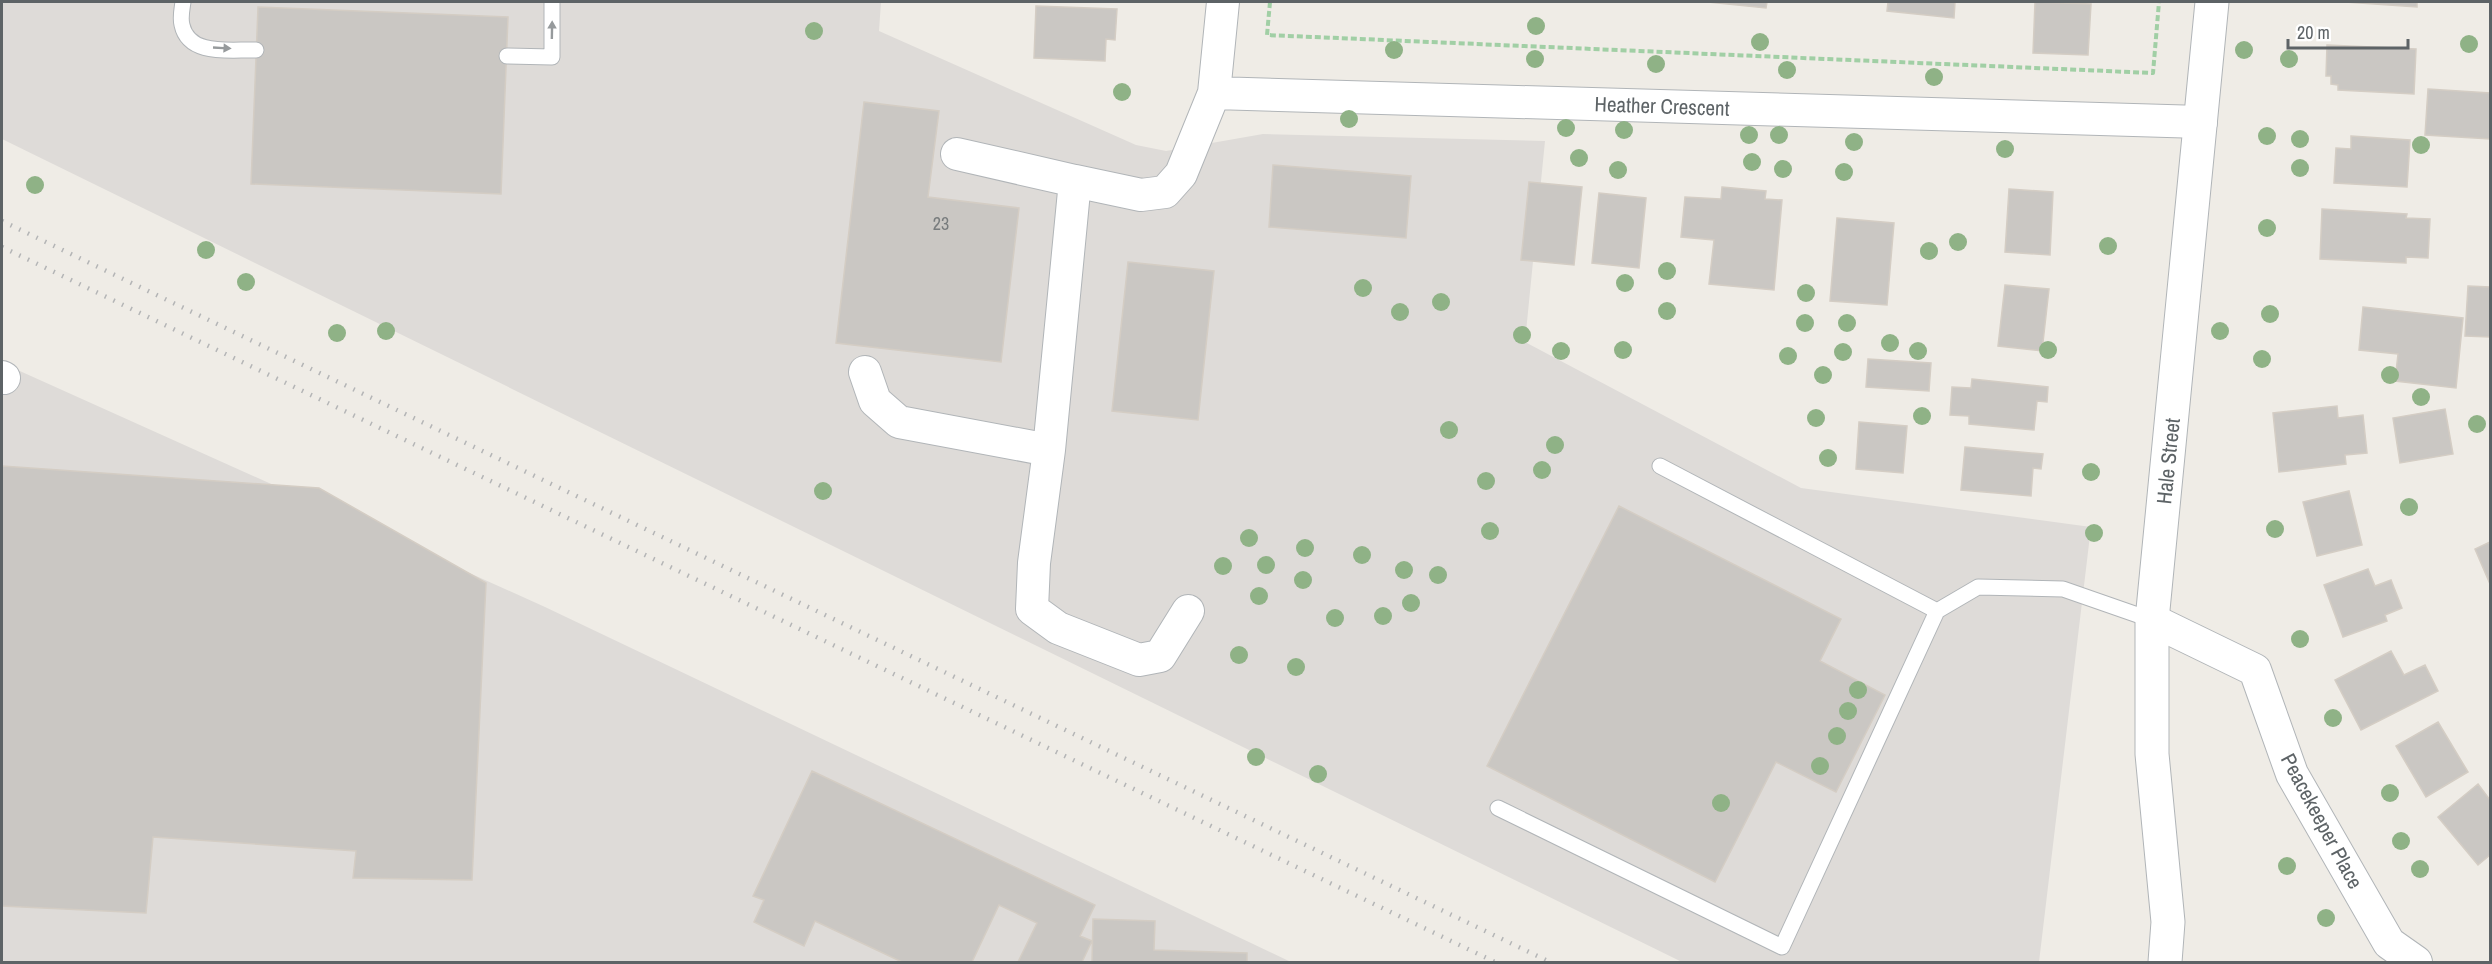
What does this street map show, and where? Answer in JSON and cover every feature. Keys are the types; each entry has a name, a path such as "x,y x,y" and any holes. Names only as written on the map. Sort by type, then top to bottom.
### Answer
{"street":[{"path":"957,154 1141,195 1165,192 1181,174 1214,93 1223,2"},
{"name":"Hale Street","path":"2165,963 2168,922 2152,753 2152,620 2212,2"},
{"name":"Heather Crescent","path":"1214,93 2201,122"},
{"path":"1075,181 1049,450 1034,563 1032,609 1058,628 1139,660 1160,656 1188,611"},
{"path":"865,372 875,401 899,422 1049,450"},
{"name":"Peacekeeper Place","path":"2152,620 2255,670 2292,774 2389,943 2416,963"},
{"name":"Hale Street","path":"2168,922 2180,963"}],"lane":[{"path":"183,2 181,24 187,39 200,47 256,50"},
{"path":"507,56 552,57 552,2"},
{"path":"1660,466 1937,611"},
{"path":"1498,807 1782,947 1937,611 1978,587 2063,589 2152,620"}],"path":[{"path":"1270,2 1267,35 2153,73 2159,2"}],"shaded area":[{"path":"2,2 881,2 879,31 1136,145 1166,151 1263,134 1545,141 1525,342 1801,488 2091,527 2039,962 1682,962 2,139"},
{"path":"2,363 545,607 1291,962 2,962"}],"building":[{"path":"1708,2 1767,2 1766,8"},
{"path":"1888,2 1955,2 1954,18 1887,11"},
{"path":"2035,2 2091,4 2088,55 2033,53"},
{"path":"2345,2 2417,2 2417,7"},
{"path":"1036,6 1117,9 1115,40 1106,39 1105,61 1034,58"},
{"path":"258,7 508,17 501,194 251,184"},
{"path":"2327,45 2416,49 2414,94 2338,90 2338,85 2331,84 2331,76 2326,76"},
{"path":"2428,89 2490,93 2490,139 2425,135"},
{"path":"864,102 939,111 928,197 1019,208 1001,362 836,343"},
{"path":"2351,136 2410,140 2407,187 2334,183 2336,148 2351,149"},
{"path":"1273,165 1411,176 1406,238 1269,227"},
{"path":"1529,182 1582,187 1574,265 1521,260"},
{"path":"1722,187 1766,191 1765,199 1782,200 1774,290 1709,284 1714,240 1681,237 1685,197 1721,199"},
{"path":"2009,189 2053,192 2050,255 2005,252"},
{"path":"1599,193 1646,198 1639,268 1592,263"},
{"path":"2322,209 2407,214 2406,218 2430,219 2428,258 2406,257 2406,263 2320,259"},
{"path":"1837,218 1894,223 1887,305 1830,301"},
{"path":"1128,262 1214,271 1198,420 1112,411"},
{"path":"2005,285 2049,289 2042,351 1998,346"},
{"path":"2468,286 2490,287 2490,337 2465,336"},
{"path":"2363,307 2463,318 2456,388 2395,381 2398,354 2359,350"},
{"path":"1868,359 1931,363 1929,391 1866,387"},
{"path":"1972,379 2048,387 2047,402 2037,401 2034,430 1969,424 1969,416 1950,415 1952,387 1971,388"},
{"path":"2337,406 2338,418 2363,415 2367,453 2345,455 2346,464 2279,472 2273,413"},
{"path":"2445,409 2453,454 2400,463 2393,418"},
{"path":"1859,422 1907,426 1903,473 1856,469"},
{"path":"1965,447 2043,454 2041,469 2033,468 2031,496 1961,490"},
{"path":"2,466 319,488 486,583 472,880 353,878 356,851 153,837 146,913 2,906"},
{"path":"2349,491 2362,545 2317,556 2303,502"},
{"path":"1619,506 1841,619 1820,661 1885,695 1836,792 1776,762 1715,882 1487,766"},
{"path":"2490,542 2490,584 2475,549"},
{"path":"2368,569 2375,586 2391,580 2402,608 2385,615 2387,621 2343,637 2324,585"},
{"path":"2391,651 2404,675 2425,665 2438,691 2361,730 2335,680"},
{"path":"2438,722 2468,772 2426,797 2396,746"},
{"path":"812,771 1095,905 1080,936 1092,941 1082,962 1018,962 1037,923 999,905 972,962 902,962 815,921 804,946 754,922 764,900 753,896"},
{"path":"2478,784 2490,800 2490,855 2478,865 2438,817"},
{"path":"1093,919 1155,921 1154,950 1247,953 1247,962 1092,962"}],"railway":[{"path":"2,221 1550,962"},
{"path":"2,247 1495,962"}]}
